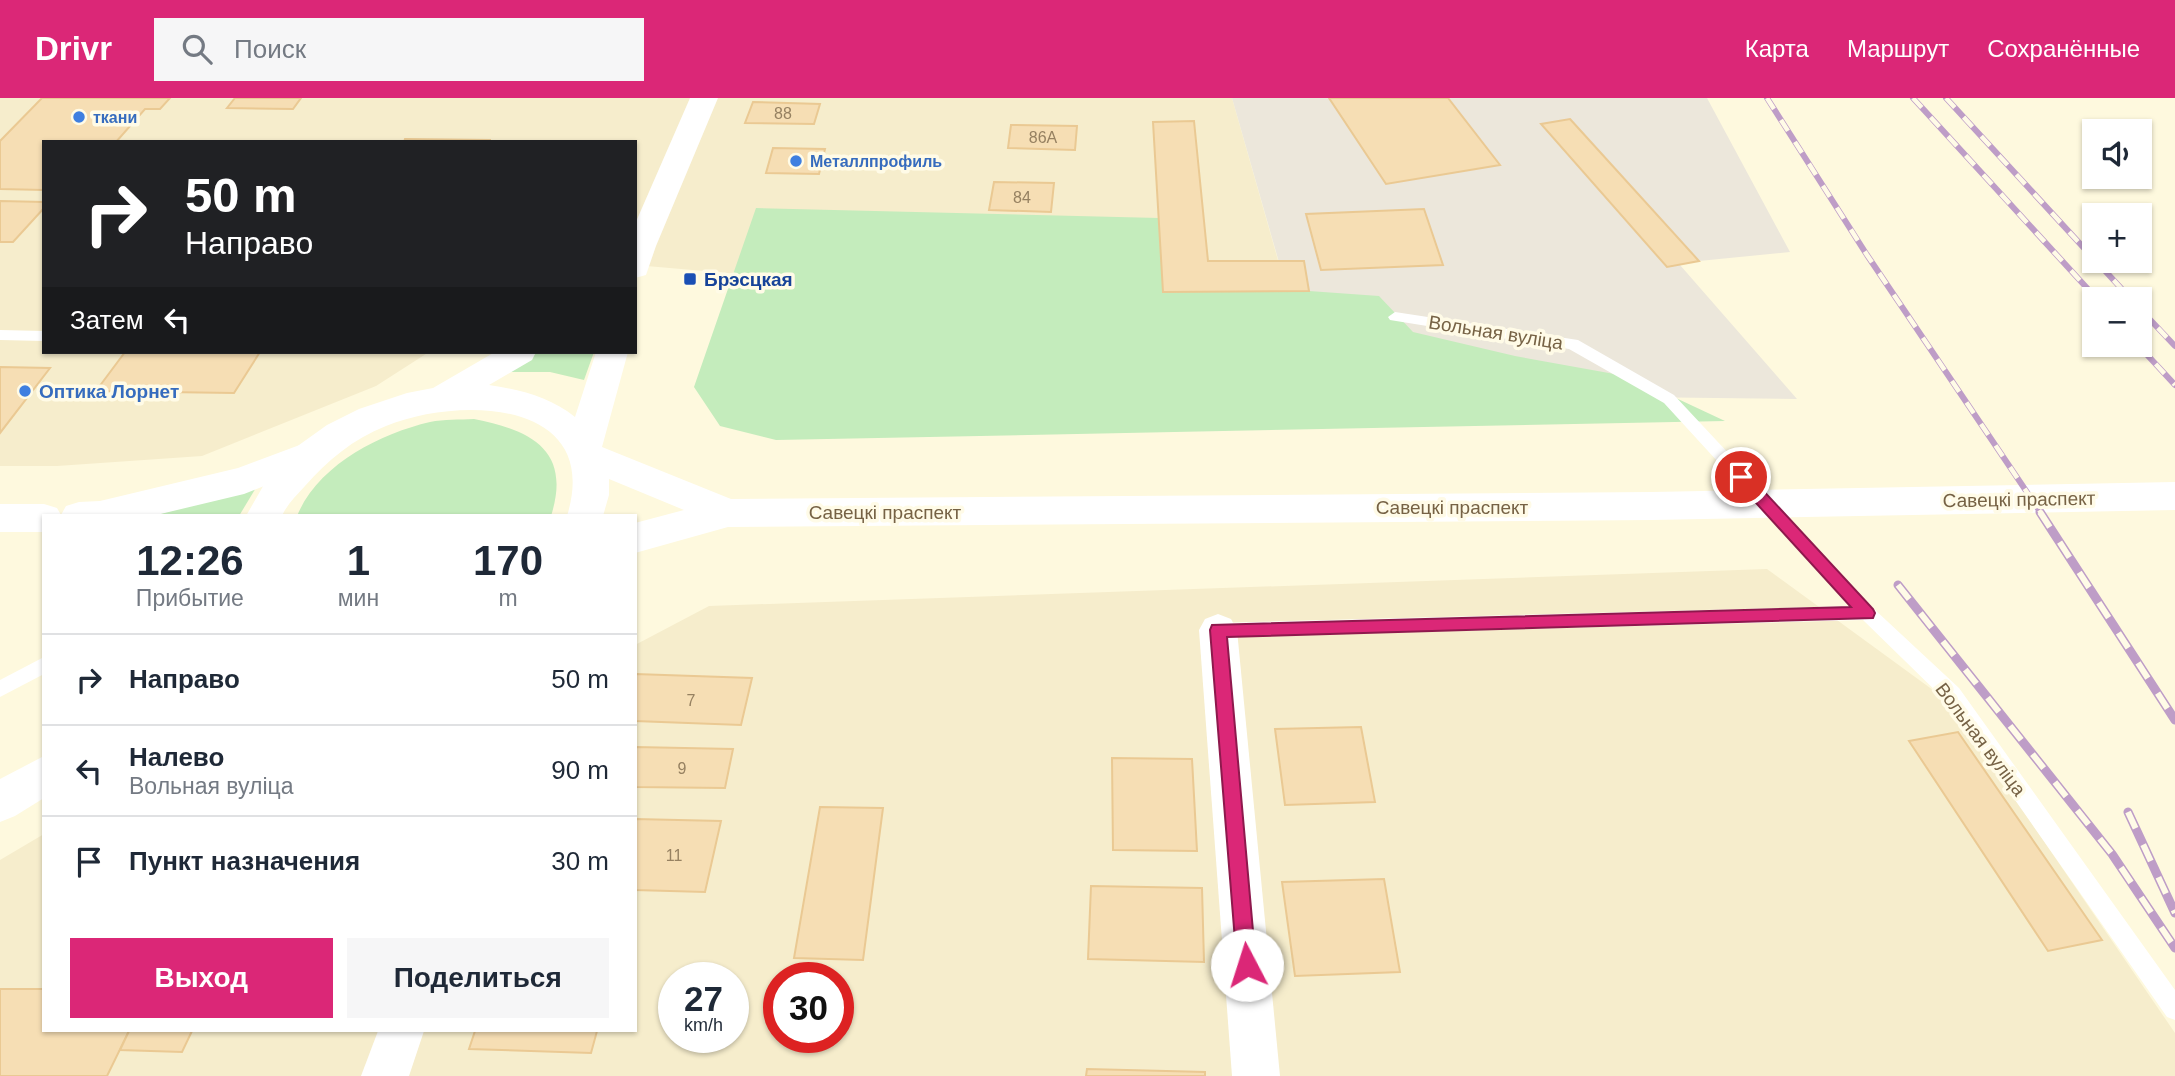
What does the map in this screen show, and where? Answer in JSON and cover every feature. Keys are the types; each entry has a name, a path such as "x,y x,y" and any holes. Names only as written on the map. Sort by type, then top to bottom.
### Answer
{"main road":[{"path":"637,255 704,98"},
{"path":"441,398 517,354"},
{"path":"585,514 592,483 586,451 611,354"},
{"path":"103,514 244,480 313,453 352,428 396,409 441,398 487,396 529,404 562,421 586,451"},
{"name":"Савецкі праспект","path":"586,451 729,513"},
{"path":"265,514 270,500 313,453"},
{"name":"Савецкі праспект","path":"637,537 729,513 1652,506 2175,496"},
{"path":"0,518 42,518"},
{"path":"0,802 42,776"}],"street":[{"path":"1218,630 1256,1076"},
{"path":"385,1076 401,1032"}],"lane":[{"name":"Вольная вуліца","path":"1395,317 1573,344 1670,399 1867,613 1952,694 2175,1009"},
{"path":"0,335 42,335"},
{"path":"1218,630 1867,613"},
{"path":"0,689 42,666"}],"shaded area":[{"path":"0,98 1232,98 1289,299 727,273 637,265 637,140 42,140 42,354 426,354 376,386 202,456 57,466 0,466"},
{"path":"1232,98 1707,98 1790,252 1680,265 1797,399 1292,393 1290,301"},
{"path":"1767,569 1948,701 2175,1033 2175,1076 0,1076 0,860 42,835 42,1032 637,1032 637,644 709,606"}],"green space":[{"path":"756,208 1159,218 1164,292 1309,291 1379,296 1413,332 1515,356 1631,377 1725,421 776,440 720,426 694,387"},
{"path":"535,354 593,354 584,380 550,372 509,372"},
{"path":"474,419 495,424 529,437 542,447 551,459 556,475 551,514 298,514 319,481 352,454 411,427 446,420"},
{"path":"257,486 240,514 159,514"}],"building":[{"path":"42,98 170,98 160,109 145,109 118,140 42,140 42,190 0,189 0,141"},
{"path":"235,98 301,98 293,109 227,108"},
{"path":"1329,98 1448,98 1500,165 1386,184"},
{"path":"753,102 820,104 814,124 745,123"},
{"path":"1570,119 1699,261 1667,267 1541,124"},
{"path":"1194,121 1208,261 1304,261 1309,291 1163,292 1153,122"},
{"path":"1011,125 1077,126 1075,150 1008,148"},
{"path":"405,139 491,140 405,140"},
{"name":"Металлпрофиль","path":"773,148 825,149 819,174 766,173"},
{"path":"994,182 1054,183 1051,212 989,210"},
{"path":"0,201 42,202 42,210 13,242 0,242"},
{"path":"1424,209 1443,265 1321,270 1306,214"},
{"path":"124,354 259,354 234,393 96,391"},
{"path":"0,367 50,368 0,433"},
{"path":"637,674 752,678 741,725 637,721"},
{"path":"1361,727 1375,802 1285,805 1275,729"},
{"path":"1958,732 2102,940 2048,951 1909,741"},
{"path":"637,747 733,749 725,788 637,787"},
{"path":"1112,758 1192,759 1197,851 1113,850"},
{"path":"820,807 883,808 863,960 794,958"},
{"path":"637,819 721,821 705,892 637,890"},
{"path":"1384,879 1400,972 1295,976 1282,882"},
{"path":"1091,886 1202,888 1204,962 1088,959"},
{"path":"0,989 42,989 42,1032 129,1032 107,1076 0,1076"},
{"path":"129,1032 192,1032 182,1052 120,1050"},
{"path":"475,1032 597,1032 591,1053 469,1049"},
{"path":"1087,1069 1205,1072 1205,1076 1086,1076"}],"railway":[{"path":"1767,98 1867,255 2041,513"},
{"path":"1913,98 2086,287"},
{"path":"1946,98 2082,246"},
{"path":"2107,273 2120,287"},
{"path":"2152,322 2175,346"},
{"path":"2149,357 2175,385"},
{"path":"2040,512 2175,720"},
{"path":"1898,585 2112,854 2175,948"},
{"path":"2128,812 2175,913"}],"place":[{"name":"ткани","path":"79,117"},
{"name":"Металлпрофиль","path":"796,161"},
{"name":"Брэсцкая","path":"690,279"},
{"name":"Оптика Лорнет","path":"25,391"}],"route":[{"path":"1247,965 1218,630 1867,613 1741,477"}]}
